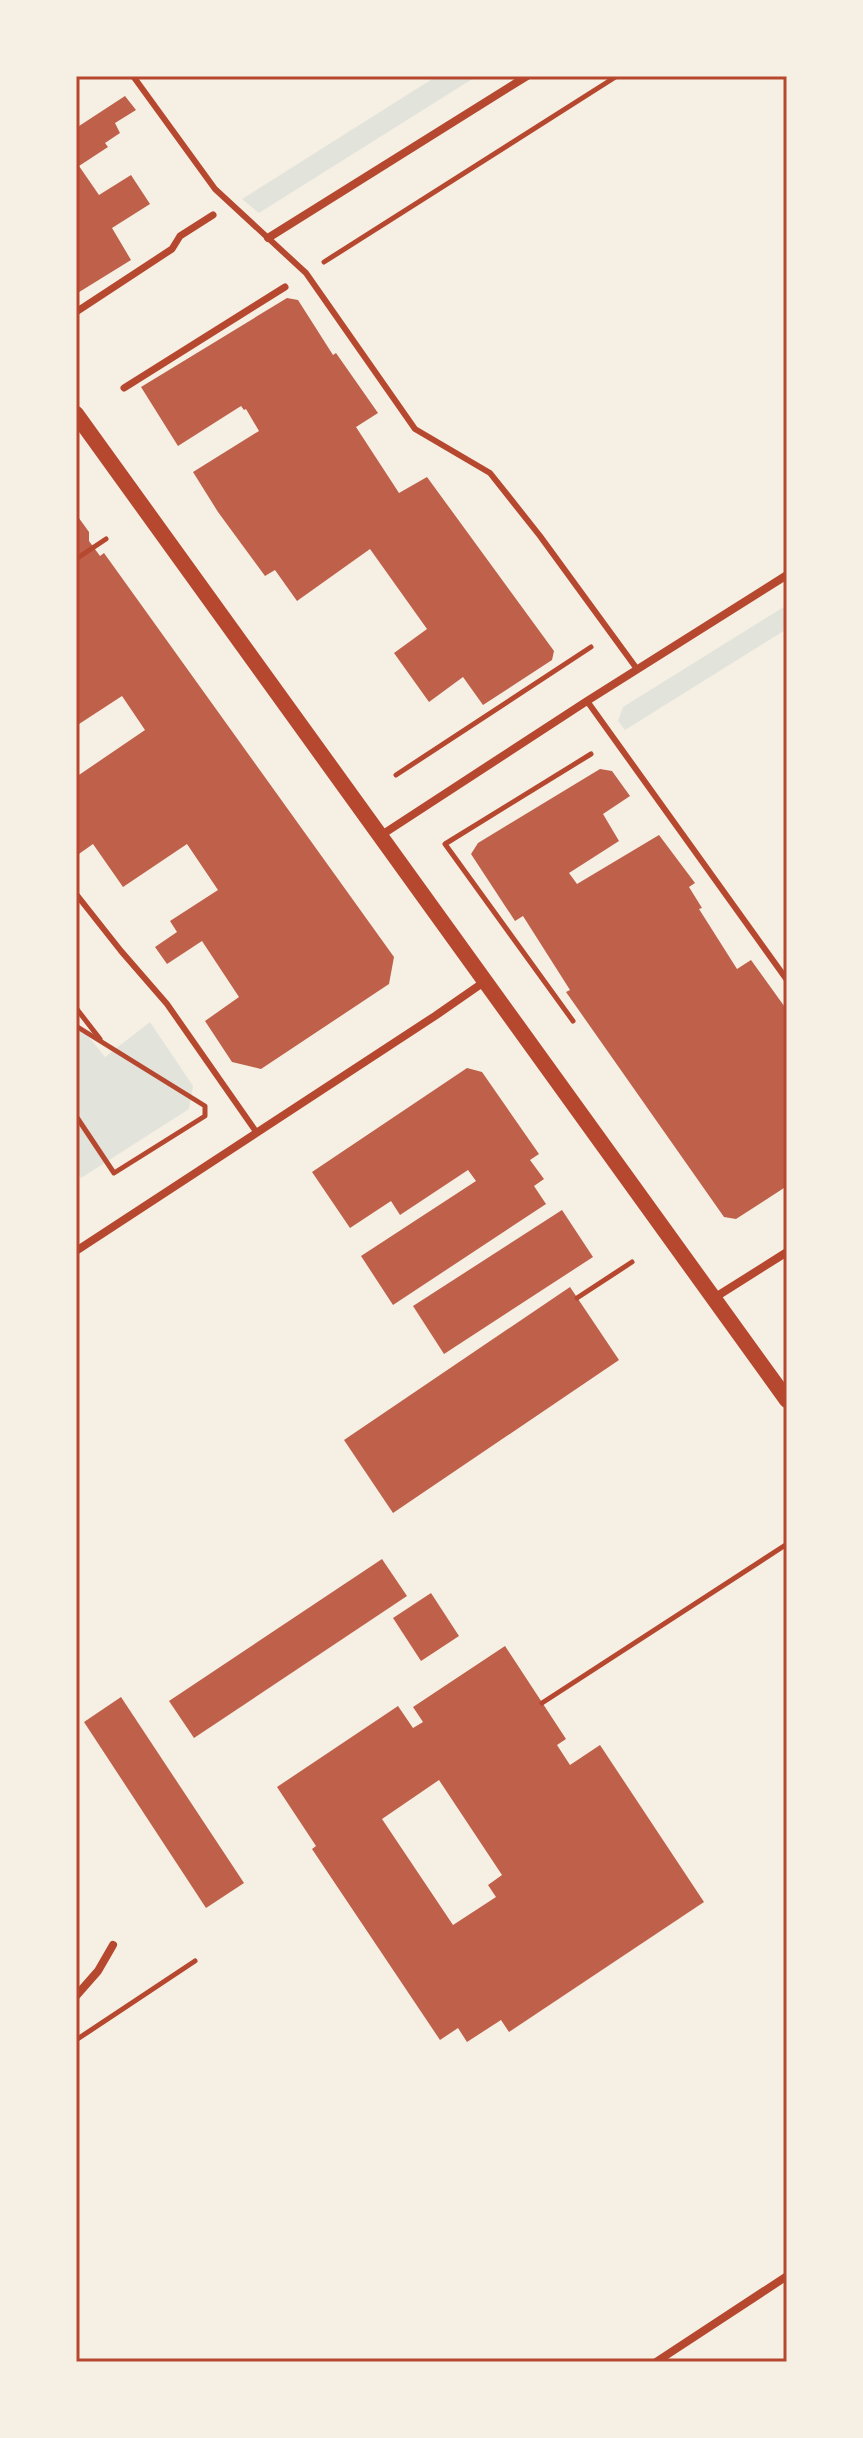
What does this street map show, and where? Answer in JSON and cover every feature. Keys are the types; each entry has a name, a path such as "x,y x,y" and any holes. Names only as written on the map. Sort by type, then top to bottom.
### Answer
{"main road":[{"path":"76,414 787,1400"}],"street":[{"path":"268,238 527,76"},
{"path":"76,312 172,249 180,236 213,215"},
{"path":"124,388 285,287"},
{"path":"379,836 787,575"},
{"path":"76,1251 484,982"},
{"path":"714,1299 787,1252"},
{"path":"76,1996 98,1971 113,1945"},
{"path":"656,2362 787,2276"}],"lane":[{"path":"133,76 215,189 306,273 415,429 490,473 637,669"},
{"path":"587,701 787,980"},
{"path":"76,894 167,1004 257,1134"}],"path":[{"path":"323,262 617,76"},
{"path":"76,559 106,539"},
{"path":"396,775 591,647"},
{"path":"573,1021 445,844 591,754"},
{"path":"76,1008 102,1043"},
{"path":"76,1026 205,1106 205,1116 114,1173 76,1116"},
{"path":"577,1298 632,1262"},
{"path":"542,1703 787,1544"},
{"path":"76,2040 195,1961"}],"shaded area":[{"path":"437,76 477,76 259,213 242,199"},
{"path":"787,605 787,629 625,730 618,721 623,707"},
{"path":"76,1021 105,1057 150,1022 193,1086 189,1109 81,1178 76,1170"}],"building":[{"path":"125,96 136,110 115,123 120,133 105,143 108,147 79,166 99,195 131,175 150,204 112,228 131,260 76,294 76,128"},
{"path":"287,298 298,300 333,355 336,353 378,413 356,427 399,493 427,477 554,651 552,660 483,705 463,677 429,702 394,653 427,629 370,549 297,601 275,570 265,576 193,472 259,431 246,409 241,406 178,446 141,387"},
{"path":"76,514 89,532 89,541 100,556 104,553 394,957 389,984 261,1069 232,1062 205,1021 239,997 202,941 167,964 155,947 177,932 170,921 218,890 187,844 123,887 93,844 76,856 76,777 145,730 122,696 76,726"},
{"path":"600,769 612,771 630,796 603,814 619,841 569,873 577,884 659,835 695,883 689,887 702,908 699,909 737,969 751,960 787,1010 787,1186 736,1219 724,1217 566,992 570,990 523,916 515,921 471,854 478,843"},
{"path":"467,1068 482,1072 539,1154 530,1160 544,1179 534,1186 546,1204 393,1305 361,1256 476,1181 468,1170 400,1215 391,1201 350,1228 312,1172"},
{"path":"562,1210 593,1257 444,1354 413,1306"},
{"path":"570,1287 619,1360 393,1513 344,1440"},
{"path":"382,1559 407,1596 194,1738 169,1701"},
{"path":"431,1593 459,1636 421,1661 393,1618"},
{"path":"505,1646 566,1739 557,1745 570,1765 600,1745 704,1902 509,2032 501,2020 467,2042 458,2028 440,2040 312,1849 316,1846 277,1787 398,1706 413,1728 423,1722 413,1707","holes":["439,1780 502,1875 488,1885 496,1897 453,1925 382,1819"]},
{"path":"121,1697 244,1883 206,1908 84,1722"}]}
